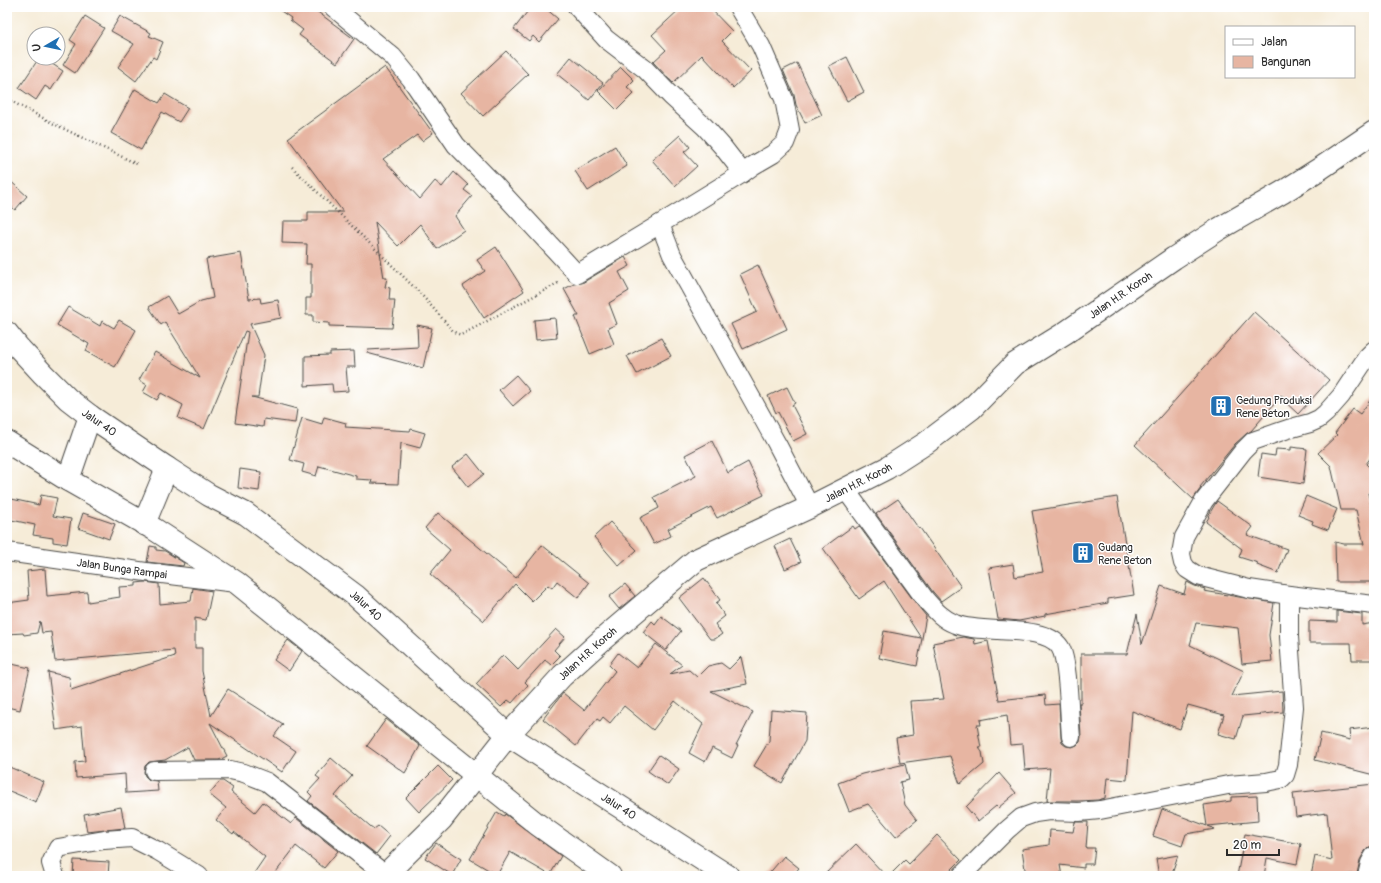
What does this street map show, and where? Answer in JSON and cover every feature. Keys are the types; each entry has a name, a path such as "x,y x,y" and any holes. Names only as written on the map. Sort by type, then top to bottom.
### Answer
{"main road":[{"name":"Jalan H.R. Koroh","path":"385,875 441,820 508,735 562,676 696,560 810,507 887,468 926,443 972,409 1015,364 1065,333 1174,258 1315,172 1374,132"},
{"name":"Jalur 40","path":"7,333 18,347 68,399 90,416 167,468 209,495 246,514 356,596 508,735 728,876"},
{"path":"68,480 90,416"},
{"path":"7,442 68,480 154,529 237,583 537,824 610,876"},
{"path":"144,524 167,468"}],"street":[{"path":"333,7 394,57 456,145 577,274 743,173 754,164 773,154 785,142 790,130 784,99 761,46 738,7"},
{"path":"577,7 606,39 645,69 671,96 705,127 743,173"},
{"path":"660,224 672,255 777,444 810,507"},
{"path":"1374,350 1367,357 1341,396 1319,419 1253,441 1243,451 1204,501 1184,537 1181,554 1182,563 1187,569 1198,576 1249,589 1374,605"},
{"path":"845,489 924,599 938,614 956,625 983,630 1028,632 1051,639 1060,646 1065,659 1071,737"},
{"name":"Jalan Bunga Rampai","path":"7,552 146,572 237,583"},
{"path":"962,876 1007,830 1021,818 1035,813 1049,811 1079,812 1100,810 1228,785 1266,782 1281,779 1285,775 1288,765 1294,707 1289,638 1289,595"},
{"path":"154,771 230,770 244,773 267,782 385,875"},
{"path":"55,876 51,863 58,848 104,840 132,838 158,851 200,876"},
{"path":"1367,876 1370,863 1374,856"}],"path":[{"path":"7,99 58,126 139,165"},
{"path":"292,167 419,292 454,332 461,335 577,274"}],"building":[{"path":"275,7 311,7 354,39 337,63 299,35 303,30 290,20 291,18"},
{"path":"531,7 544,7 558,19 539,42 533,36 529,41 514,29"},
{"path":"682,7 709,7 732,31 722,41 751,71 733,88 702,55 673,83 653,62 666,50 652,35"},
{"path":"85,16 104,28 75,73 64,66 66,66 66,60 76,44 70,40"},
{"path":"120,16 151,33 149,36 163,42 156,59 153,57 136,81 118,67 134,44 111,31"},
{"path":"506,51 528,74 483,116 461,93"},
{"path":"571,57 603,83 589,100 557,74"},
{"path":"847,57 864,92 847,101 829,66"},
{"path":"797,63 822,115 805,123 796,105 794,95 783,70"},
{"path":"34,66 55,66 63,71 51,90 45,86 36,100 19,88"},
{"path":"385,67 433,133 422,141 417,135 383,159 420,199 435,181 442,187 454,172 468,185 464,190 472,196 455,216 464,230 437,249 420,224 398,246 375,222 384,278 387,278 385,287 390,288 389,300 395,300 392,328 329,326 329,323 313,322 313,315 306,315 306,298 311,298 311,264 306,264 307,244 282,243 283,221 308,221 308,212 343,212 288,138"},
{"path":"621,67 634,80 627,87 634,93 617,110 598,91"},
{"path":"135,89 159,103 165,94 188,108 179,122 162,112 141,150 111,133"},
{"path":"680,135 690,147 684,152 697,166 675,186 652,160"},
{"path":"615,146 627,166 588,191 575,171"},
{"path":"7,178 27,196 15,210 7,203"},
{"path":"496,247 524,291 484,318 463,286 485,271 477,260"},
{"path":"241,253 249,299 260,298 261,303 278,300 281,318 250,324 264,355 258,397 252,397 297,409 295,423 264,419 263,427 235,423 248,332 245,331 204,429 178,418 183,405 161,393 157,400 143,392 147,385 139,380 155,352 200,378 165,322 161,325 149,307 167,296 178,314 201,301 213,298 206,259"},
{"path":"625,257 630,266 619,272 629,291 609,303 617,324 608,328 614,344 590,354 575,316 579,316 564,289 574,284 582,283"},
{"path":"758,265 787,329 743,349 731,324 757,312 740,274"},
{"path":"68,307 100,326 102,321 114,328 119,320 136,330 115,367 86,351 89,344 57,325"},
{"name":"Gedung Produksi Rene Beton","path":"1254,312 1329,380 1298,414 1282,399 1282,395 1251,431 1235,444 1200,487 1201,488 1193,499 1135,445"},
{"path":"555,318 557,338 536,340 534,320"},
{"path":"417,325 432,328 423,368 367,353 368,350 418,347"},
{"path":"661,338 671,356 637,374 627,356"},
{"path":"354,351 355,367 346,367 348,391 333,392 332,384 305,386 305,356 330,355 330,352"},
{"path":"516,375 530,391 513,406 499,390"},
{"path":"787,387 795,403 792,405 807,434 793,441 778,412 776,413 768,396"},
{"path":"1374,395 1374,453 1366,464 1371,469 1374,484 1374,492 1368,493 1374,518 1374,582 1336,582 1335,542 1344,544 1364,544 1356,510 1341,510 1331,466 1318,453 1337,435 1335,433 1353,409 1360,414"},
{"path":"324,417 346,423 345,427 410,431 411,429 425,433 420,448 401,443 398,484 371,483 372,480 356,479 356,476 319,466 316,476 302,472 304,464 290,460 302,418 322,424"},
{"path":"712,441 728,473 748,462 764,495 717,518 711,507 668,529 671,536 654,544 640,518 659,508 654,497 696,476 685,455"},
{"path":"1291,447 1307,449 1303,484 1258,477 1261,454 1275,456 1276,449 1291,450"},
{"path":"468,454 484,474 468,487 452,467"},
{"path":"240,469 261,472 259,491 238,488"},
{"path":"41,495 57,498 53,516 71,519 67,544 53,542 53,538 33,535 35,525 7,519 7,498 39,505"},
{"path":"1306,496 1337,509 1328,530 1312,524 1313,521 1298,515"},
{"name":"Gudang Rene Beton","path":"1117,497 1134,595 1108,599 1108,603 1045,614 1045,616 1019,621 998,619 989,568 1013,564 1015,577 1043,572 1032,511"},
{"path":"898,499 961,587 941,601 876,514"},
{"path":"1217,501 1253,527 1247,535 1287,549 1278,573 1257,565 1258,563 1239,557 1242,549 1206,522"},
{"path":"83,513 115,524 109,539 78,528"},
{"path":"438,513 516,578 542,545 589,583 578,598 557,581 552,588 548,585 532,601 515,584 484,621 430,574 450,550 425,528"},
{"path":"610,522 637,550 619,566 594,537"},
{"path":"853,526 855,529 859,526 926,616 917,666 879,658 884,631 921,638 884,581 859,599 823,548"},
{"path":"790,539 801,562 785,569 775,546"},
{"path":"150,546 156,547 156,550 165,551 184,563 183,566 147,562"},
{"path":"45,569 47,596 87,592 88,602 120,597 119,587 136,586 136,583 145,582 159,584 160,604 191,601 193,588 212,591 206,620 195,618 195,648 202,648 202,671 211,716 228,689 283,724 274,736 296,751 282,772 210,723 227,756 219,760 194,760 188,747 165,760 149,762 145,766 145,776 149,780 157,781 158,791 126,793 125,774 76,778 75,762 85,761 82,726 56,730 48,672 69,677 71,690 175,656 174,650 55,661 51,632 42,633 40,621 37,633 24,635 23,633 7,634 7,603 29,600 27,571"},
{"path":"704,578 720,600 716,603 725,616 715,624 722,634 715,639 710,639 679,598"},
{"path":"1187,582 1205,589 1204,591 1274,603 1269,635 1272,661 1242,664 1238,628 1196,623 1190,645 1244,671 1232,696 1282,691 1283,712 1243,716 1236,739 1218,734 1224,715 1188,705 1180,729 1132,711 1127,780 1107,778 1105,798 1098,800 1047,801 1050,768 1025,770 1023,744 1010,745 1007,715 980,720 981,725 977,725 981,748 979,748 982,752 984,764 960,784 950,756 900,763 896,738 913,735 910,701 944,699 933,643 963,637 974,639 975,644 988,641 999,700 1045,695 1046,705 1059,704 1062,743 1066,746 1072,747 1080,742 1081,737 1079,703 1081,703 1081,654 1127,654 1137,614 1142,644 1161,586 1184,594"},
{"path":"625,584 635,596 619,609 609,597"},
{"path":"1337,611 1362,614 1362,625 1374,623 1374,660 1352,660 1351,643 1309,643 1309,621 1337,622"},
{"path":"661,616 681,631 666,650 643,632 652,621 655,624"},
{"path":"556,629 565,637 554,650 560,656 551,665 545,660 525,682 528,685 512,703 508,700 501,707 476,684 503,655 518,670"},
{"path":"288,640 302,651 289,671 274,660"},
{"path":"656,644 682,665 670,674 689,670 697,677 708,666 721,663 729,669 741,657 747,684 711,691 753,712 736,745 738,745 732,758 712,748 705,762 689,753 703,724 675,701 653,730 624,706 610,723 603,717 600,721 597,719 576,746 543,719 563,693 584,710 615,671 609,665 618,653 637,668"},
{"path":"7,663 30,668 20,710 7,707"},
{"path":"771,710 807,713 805,741 782,783 754,766 769,741"},
{"path":"386,719 420,746 405,773 367,746"},
{"path":"1374,727 1374,775 1315,760 1321,733 1350,740 1349,730"},
{"path":"659,755 679,769 668,785 648,771"},
{"path":"331,758 352,776 335,796 374,829 378,826 390,836 376,854 308,801 312,796 308,792 320,779 316,776"},
{"path":"905,764 909,780 900,782 905,805 917,820 896,837 868,804 849,811 838,783 862,774"},
{"path":"7,766 44,782 36,802 7,790"},
{"path":"438,766 452,780 419,812 406,798"},
{"path":"999,773 1016,793 998,808 996,806 978,821 966,807"},
{"path":"220,781 223,781 233,788 231,792 255,812 263,802 291,824 296,818 338,851 324,868 296,846 273,876 252,876 265,857 234,832 233,834 216,820 226,808 209,794"},
{"path":"1374,784 1374,846 1369,847 1365,851 1360,860 1357,874 1311,876 1315,856 1332,860 1327,813 1296,817 1293,793"},
{"path":"1257,796 1258,821 1208,826 1215,829 1186,834 1182,846 1153,836 1162,809 1207,826 1204,805 1231,801 1231,797"},
{"path":"121,807 125,828 87,832 84,814"},
{"path":"497,812 504,816 505,814 561,856 550,875 510,852 497,875 470,859"},
{"path":"1075,822 1088,822 1086,848 1095,848 1093,864 1084,864 1084,868 1060,865 1062,876 1026,876 1022,849 1049,845 1050,830 1073,832"},
{"path":"1245,834 1301,844 1297,864 1267,858 1264,876 1237,876"},
{"path":"937,835 961,860 945,876 889,876 905,860 909,864"},
{"path":"436,843 461,859 452,875 425,858"},
{"path":"856,844 886,876 823,876"},
{"path":"1178,855 1171,876 1159,876 1156,859"},
{"path":"784,856 799,868 792,876 767,876"},
{"path":"74,860 109,862 108,876 73,876"}],"place":[{"name":"Gedung Produksi Rene Beton","path":"1221,406"},
{"name":"Gudang Rene Beton","path":"1083,553"}]}
